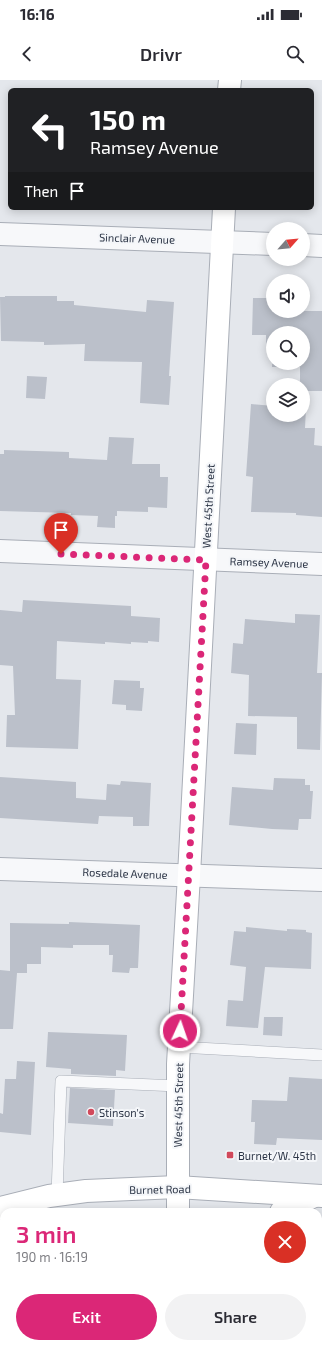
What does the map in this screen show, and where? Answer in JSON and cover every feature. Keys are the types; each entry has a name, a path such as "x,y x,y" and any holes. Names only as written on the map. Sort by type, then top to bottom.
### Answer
{"main road":[{"name":"West 45th Street","path":"178,1208 179,1047 224,210"},
{"name":"Burnet Road","path":"0,1208 27,1207 57,1195 86,1191 177,1187 319,1196"},
{"path":"290,1208 319,1196"}],"street":[{"name":"Sinclair Avenue","path":"0,234 266,244"},
{"path":"310,245 322,246"},
{"name":"Ramsey Avenue","path":"0,551 322,564"},
{"name":"Rosedale Avenue","path":"0,869 322,880"}],"lane":[{"path":"179,1047 322,1055"},
{"path":"57,1195 61,1081 178,1086"}],"building":[{"path":"57,296 57,301 74,301 74,305 146,312 147,300 174,302 169,376 171,376 169,405 140,403 142,362 84,361 85,344 44,345 44,342 1,341 0,297"},
{"path":"253,298 266,298 266,318 310,318 310,311 322,311 322,391 310,391 310,378 300,378 300,370 310,370 310,326 266,326 266,335 252,335"},
{"path":"27,376 47,377 45,399 26,398"},
{"path":"251,404 266,405 266,422 305,422 305,428 315,428 314,445 322,446 322,517 296,515 296,513 251,512 253,477 246,476"},
{"path":"109,437 134,438 132,464 160,464 160,477 168,477 167,508 148,507 148,512 117,511 117,516 115,516 115,528 97,527 98,516 71,515 71,513 0,511 0,454 4,454 4,450 69,452 69,458 107,460"},
{"path":"23,600 131,606 131,616 160,618 159,642 131,642 131,644 105,642 105,644 57,641 56,679 81,680 78,749 6,747 7,715 15,715 13,666 0,665 0,610 22,612"},
{"path":"295,614 320,615 317,673 322,673 320,750 297,749 297,717 248,716 249,675 231,673 233,643 243,644 245,619 295,623"},
{"path":"114,680 140,681 140,688 144,688 142,711 126,710 126,705 112,704"},
{"path":"236,723 257,724 256,755 234,754"},
{"path":"0,777 76,782 76,798 106,800 107,784 120,785 121,781 151,783 149,826 133,826 133,817 99,816 98,824 0,818"},
{"path":"274,778 305,779 305,785 310,785 310,791 313,791 311,819 299,819 298,830 229,825 232,787 273,790"},
{"path":"69,922 140,925 138,968 130,968 129,973 112,972 113,955 109,955 109,945 73,945 73,948 41,947 41,964 27,964 27,973 17,973 13,1029 0,1029 0,970 10,971 10,923 69,924"},
{"path":"246,927 287,931 287,929 306,930 306,932 312,933 311,969 265,967 258,1028 226,1026 228,1000 243,1001 246,967 230,965 234,931 246,932"},
{"path":"264,1017 283,1017 282,1036 263,1035"},
{"path":"48,1032 127,1035 125,1071 116,1070 116,1076 71,1074 71,1069 46,1067"},
{"path":"17,1061 35,1062 31,1135 0,1132 0,1113 3,1114 5,1079 16,1079"},
{"path":"289,1077 322,1079 322,1140 277,1138 276,1145 254,1144 255,1122 251,1122 252,1100 287,1101"},
{"name":"Stinson's","path":"70,1088 115,1090 113,1126 68,1123"}],"place":[{"name":"Stinson's","path":"91,1112"},
{"name":"Burnet/W. 45th","path":"230,1155"}],"route":[{"path":"61,554 206,560 180,1031"}]}
